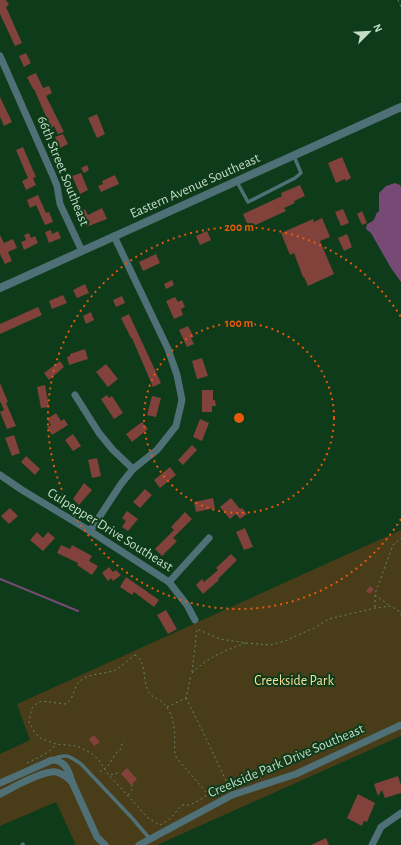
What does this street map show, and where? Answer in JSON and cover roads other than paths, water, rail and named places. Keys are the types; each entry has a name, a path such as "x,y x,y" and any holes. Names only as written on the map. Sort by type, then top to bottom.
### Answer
{"street":[{"name":"66th Street Southeast","path":"0,56 53,176 57,186 60,204 82,251"},
{"name":"Eastern Avenue Southeast","path":"0,288 401,107"},
{"path":"90,531 121,484 133,469 157,450 176,426 182,400 177,375 168,349 114,236"},
{"path":"75,395 99,433 113,450 133,469"},
{"name":"Culpepper Drive Southeast","path":"0,475 169,582 187,605 195,620"},
{"path":"169,582 209,538"},
{"name":"Creekside Park Drive Southeast","path":"139,845 232,795 296,774 401,725"},
{"path":"0,783 52,760 56,760 66,767 70,773 72,782 97,837 105,845"},
{"path":"0,794 45,773 55,772 64,775 72,782"},
{"path":"372,845 381,827 401,813"}],"lane":[{"path":"237,181 248,202 295,178 301,172 294,156"},
{"path":"52,760 63,755 71,757 88,772 150,839"}],"waterway":[{"path":"0,579 78,611"}],"park label":[{"name":"Creekside Park","path":"294,681"}]}
